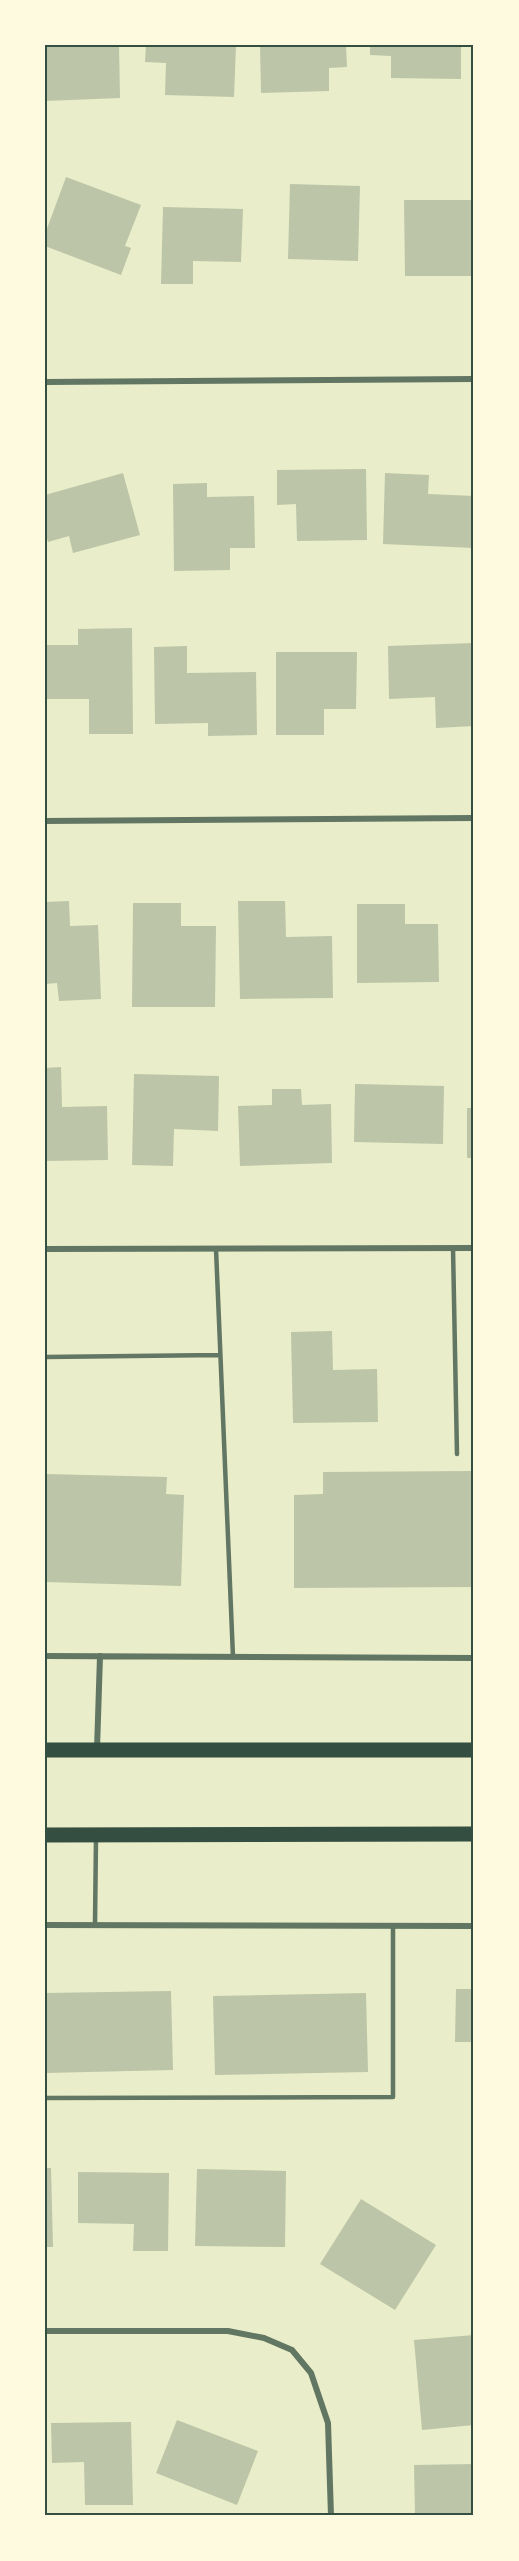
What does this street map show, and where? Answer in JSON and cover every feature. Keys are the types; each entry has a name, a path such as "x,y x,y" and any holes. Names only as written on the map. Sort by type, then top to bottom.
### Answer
{"main road":[{"path":"45,1750 474,1750"},
{"path":"45,1835 474,1834"}],"street":[{"path":"45,382 474,379"},
{"path":"45,821 474,818"},
{"path":"45,1249 474,1248"},
{"path":"45,1656 474,1658"},
{"path":"97,1750 100,1656"},
{"path":"45,1925 474,1926"},
{"path":"45,2331 228,2331 264,2338 292,2350 311,2373 328,2423 331,2516"}],"lane":[{"path":"453,1248 457,1454"},
{"path":"216,1249 233,1657"},
{"path":"45,1357 220,1354"},
{"path":"95,1924 96,1835"},
{"path":"45,2098 393,2097 393,1927"}],"building":[{"path":"45,45 119,45 120,98 45,101"},
{"path":"146,45 236,45 234,97 165,95 166,63 145,62"},
{"path":"260,45 346,45 347,67 329,68 329,91 261,93"},
{"path":"370,45 461,45 461,79 391,78 391,56 370,55"},
{"path":"66,177 141,205 125,246 131,248 121,275 45,246 45,234"},
{"path":"290,184 360,186 358,261 288,259"},
{"path":"404,200 474,200 474,276 405,276"},
{"path":"163,207 243,209 241,262 193,261 193,284 161,284"},
{"path":"366,469 367,540 297,541 296,504 277,505 277,470"},
{"path":"123,473 140,535 73,553 69,536 48,542 45,532 45,495"},
{"path":"385,473 429,475 428,494 474,496 474,548 383,544"},
{"path":"207,483 207,497 254,496 255,548 230,548 230,570 174,571 173,484"},
{"path":"132,628 133,734 89,734 89,699 45,699 45,645 78,645 78,629"},
{"path":"474,643 474,726 436,728 435,697 389,699 388,646"},
{"path":"187,646 187,673 256,672 257,735 208,736 208,723 155,724 154,647"},
{"path":"276,652 357,652 356,709 324,709 324,735 276,735"},
{"path":"69,901 70,926 98,925 101,999 59,1001 57,983 45,984 45,902"},
{"path":"238,901 285,901 286,937 332,936 333,998 240,999"},
{"path":"133,903 181,903 181,926 216,926 215,1007 132,1007"},
{"path":"357,904 405,904 405,924 438,924 439,982 357,983"},
{"path":"61,1067 62,1107 107,1106 108,1160 45,1161 45,1068"},
{"path":"134,1074 219,1076 218,1131 174,1129 173,1166 132,1165"},
{"path":"355,1084 444,1086 443,1144 354,1142"},
{"path":"272,1089 301,1089 302,1105 331,1104 332,1163 240,1166 238,1106 272,1105"},
{"path":"467,1108 474,1108 474,1158 467,1158"},
{"path":"332,1331 333,1370 377,1369 378,1422 293,1423 291,1332"},
{"path":"474,1471 474,1587 294,1588 294,1495 323,1494 323,1472"},
{"path":"45,1474 167,1477 166,1494 184,1495 181,1586 45,1582"},
{"path":"456,1989 474,1989 474,2042 455,2042"},
{"path":"171,1991 173,2070 45,2073 45,1993"},
{"path":"366,1993 368,2072 215,2075 213,1996"},
{"path":"45,2168 51,2168 53,2247 45,2247"},
{"path":"197,2169 286,2171 285,2247 195,2246"},
{"path":"78,2172 169,2173 168,2251 133,2251 134,2224 78,2223"},
{"path":"361,2199 436,2245 395,2310 320,2264"},
{"path":"474,2335 474,2425 422,2430 414,2340"},
{"path":"177,2420 258,2451 237,2505 156,2473"},
{"path":"131,2422 133,2505 85,2505 84,2462 52,2463 51,2423"},
{"path":"474,2464 474,2516 415,2516 414,2465"}]}
